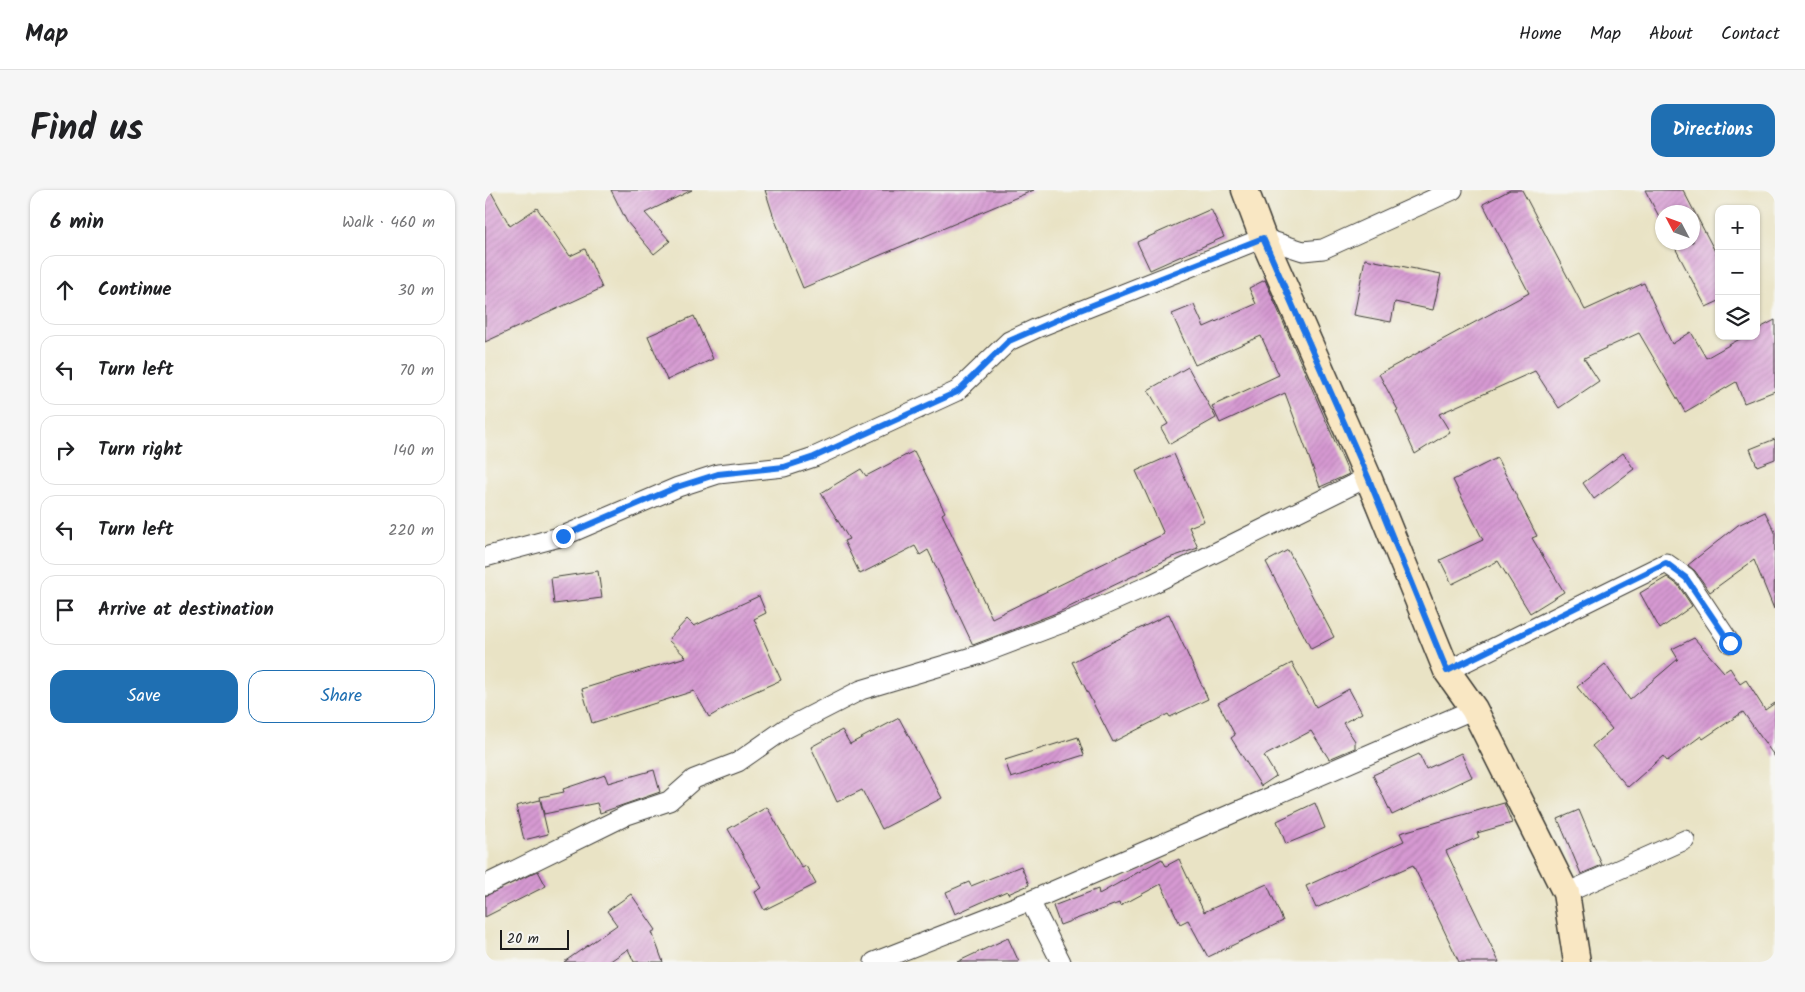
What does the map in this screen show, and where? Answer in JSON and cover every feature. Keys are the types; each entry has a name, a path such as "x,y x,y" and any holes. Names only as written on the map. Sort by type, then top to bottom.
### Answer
{"street":[{"path":"1245,190 1263,238 1368,477 1447,671 1474,709 1567,893 1577,962"},
{"path":"485,557 563,536 677,487 718,474 784,467 814,457 957,392 1009,341 1071,314 1263,238 1303,251 1323,249 1453,190"},
{"path":"485,885 627,815 669,801 694,779 738,762 785,729 861,690 979,655 1073,619 1152,584 1368,477"},
{"path":"1447,671 1666,563 1686,578 1730,643"},
{"path":"874,962 1030,901 1474,709"},
{"path":"1567,893 1685,840"},
{"path":"1030,901 1061,962"}],"building":[{"path":"485,190 490,190 510,226 537,208 570,256 585,249 602,288 485,342"},
{"path":"611,190 692,190 645,213 670,241 654,254 627,222"},
{"path":"765,190 1034,190 803,288 774,218"},
{"path":"1510,190 1522,190 1585,310 1644,283 1672,344 1691,332 1706,358 1738,340 1760,340 1760,328 1775,320 1775,391 1744,403 1736,382 1685,412 1639,333 1584,358 1599,381 1559,408 1535,371 1439,414 1450,432 1415,454 1396,411 1398,410 1379,374 1529,293 1483,204"},
{"path":"1645,190 1683,190 1691,205 1655,205 1655,209"},
{"path":"1211,209 1224,237 1150,270 1137,242"},
{"path":"1700,223 1715,251 1715,303 1706,307 1676,250 1700,250"},
{"path":"1365,259 1441,274 1433,310 1395,302 1391,322 1354,315"},
{"path":"1265,280 1349,474 1320,487 1285,393 1220,423 1212,406 1279,375 1261,336 1195,365 1172,314 1194,305 1204,327 1256,304 1249,288"},
{"path":"694,316 713,359 667,380 648,336"},
{"path":"1188,367 1216,418 1170,444 1161,428 1168,424 1148,390"},
{"path":"1775,439 1775,459 1757,466 1750,449"},
{"path":"914,451 945,512 942,514 992,618 1164,534 1136,471 1174,454 1204,521 1189,527 1198,548 1172,557 1059,612 973,645 928,550 920,555 915,546 860,574 844,541 849,539 821,493 861,469 866,476"},
{"path":"1623,453 1634,469 1594,499 1583,483"},
{"path":"1497,458 1537,536 1532,538 1564,592 1530,613 1498,561 1452,584 1440,560 1483,540 1453,480"},
{"path":"1765,512 1775,532 1774,609 1754,560 1710,592 1695,571 1688,565 1738,525"},
{"path":"1288,550 1334,637 1311,649 1266,562"},
{"path":"598,571 602,598 554,604 551,578"},
{"path":"1667,577 1678,585 1692,606 1660,629 1640,593"},
{"path":"759,596 766,613 754,619 781,680 745,696 709,717 694,691 592,723 582,689 686,657 668,640 687,619 694,626"},
{"path":"1169,614 1208,699 1170,717 1168,714 1113,742 1072,662"},
{"path":"1694,638 1724,672 1730,668 1740,684 1746,680 1765,710 1775,703 1775,757 1743,712 1703,739 1701,736 1667,761 1663,756 1628,787 1592,746 1612,729 1577,687 1605,664 1630,700 1678,659 1672,649"},
{"path":"1292,663 1316,707 1349,689 1362,713 1343,723 1355,741 1355,748 1329,759 1311,731 1264,756 1276,776 1261,786 1231,738 1235,735 1218,703"},
{"path":"899,718 942,798 882,829 862,790 837,802 811,747 842,730 850,744"},
{"path":"1078,737 1084,755 1011,778 1005,760"},
{"path":"1461,753 1472,777 1392,815 1373,775 1419,754 1426,769"},
{"path":"654,770 660,792 600,813 597,803 544,814 540,797 564,792 563,789 605,775 608,783"},
{"path":"540,800 548,834 524,840 516,806"},
{"path":"1315,803 1325,828 1286,844 1277,821"},
{"path":"1504,803 1512,823 1477,833 1479,837 1446,851 1499,962 1459,962 1413,865 1316,908 1306,886 1404,841 1400,833"},
{"path":"767,807 802,868 806,866 816,884 764,910 755,892 762,888 728,829"},
{"path":"1579,810 1602,865 1581,874 1558,819"},
{"path":"1162,859 1166,866 1179,859 1204,912 1267,884 1283,921 1208,957 1188,920 1180,924 1161,884 1120,906 1119,903 1060,925 1053,906 1098,889 1099,894"},
{"path":"1021,866 1029,885 1008,894 1007,891 955,914 946,892 969,882 971,886"},
{"path":"538,871 546,886 485,917 485,896"},
{"path":"631,894 656,930 652,932 663,962 634,962 628,949 609,962 564,962 617,925 607,911"},
{"path":"1008,938 1019,962 957,962"}],"route":[{"path":"563,536 677,487 718,474 784,467 814,457 957,392 1009,341 1080,310 1263,238 1368,477 1447,671 1666,563 1686,578 1730,643"}]}
